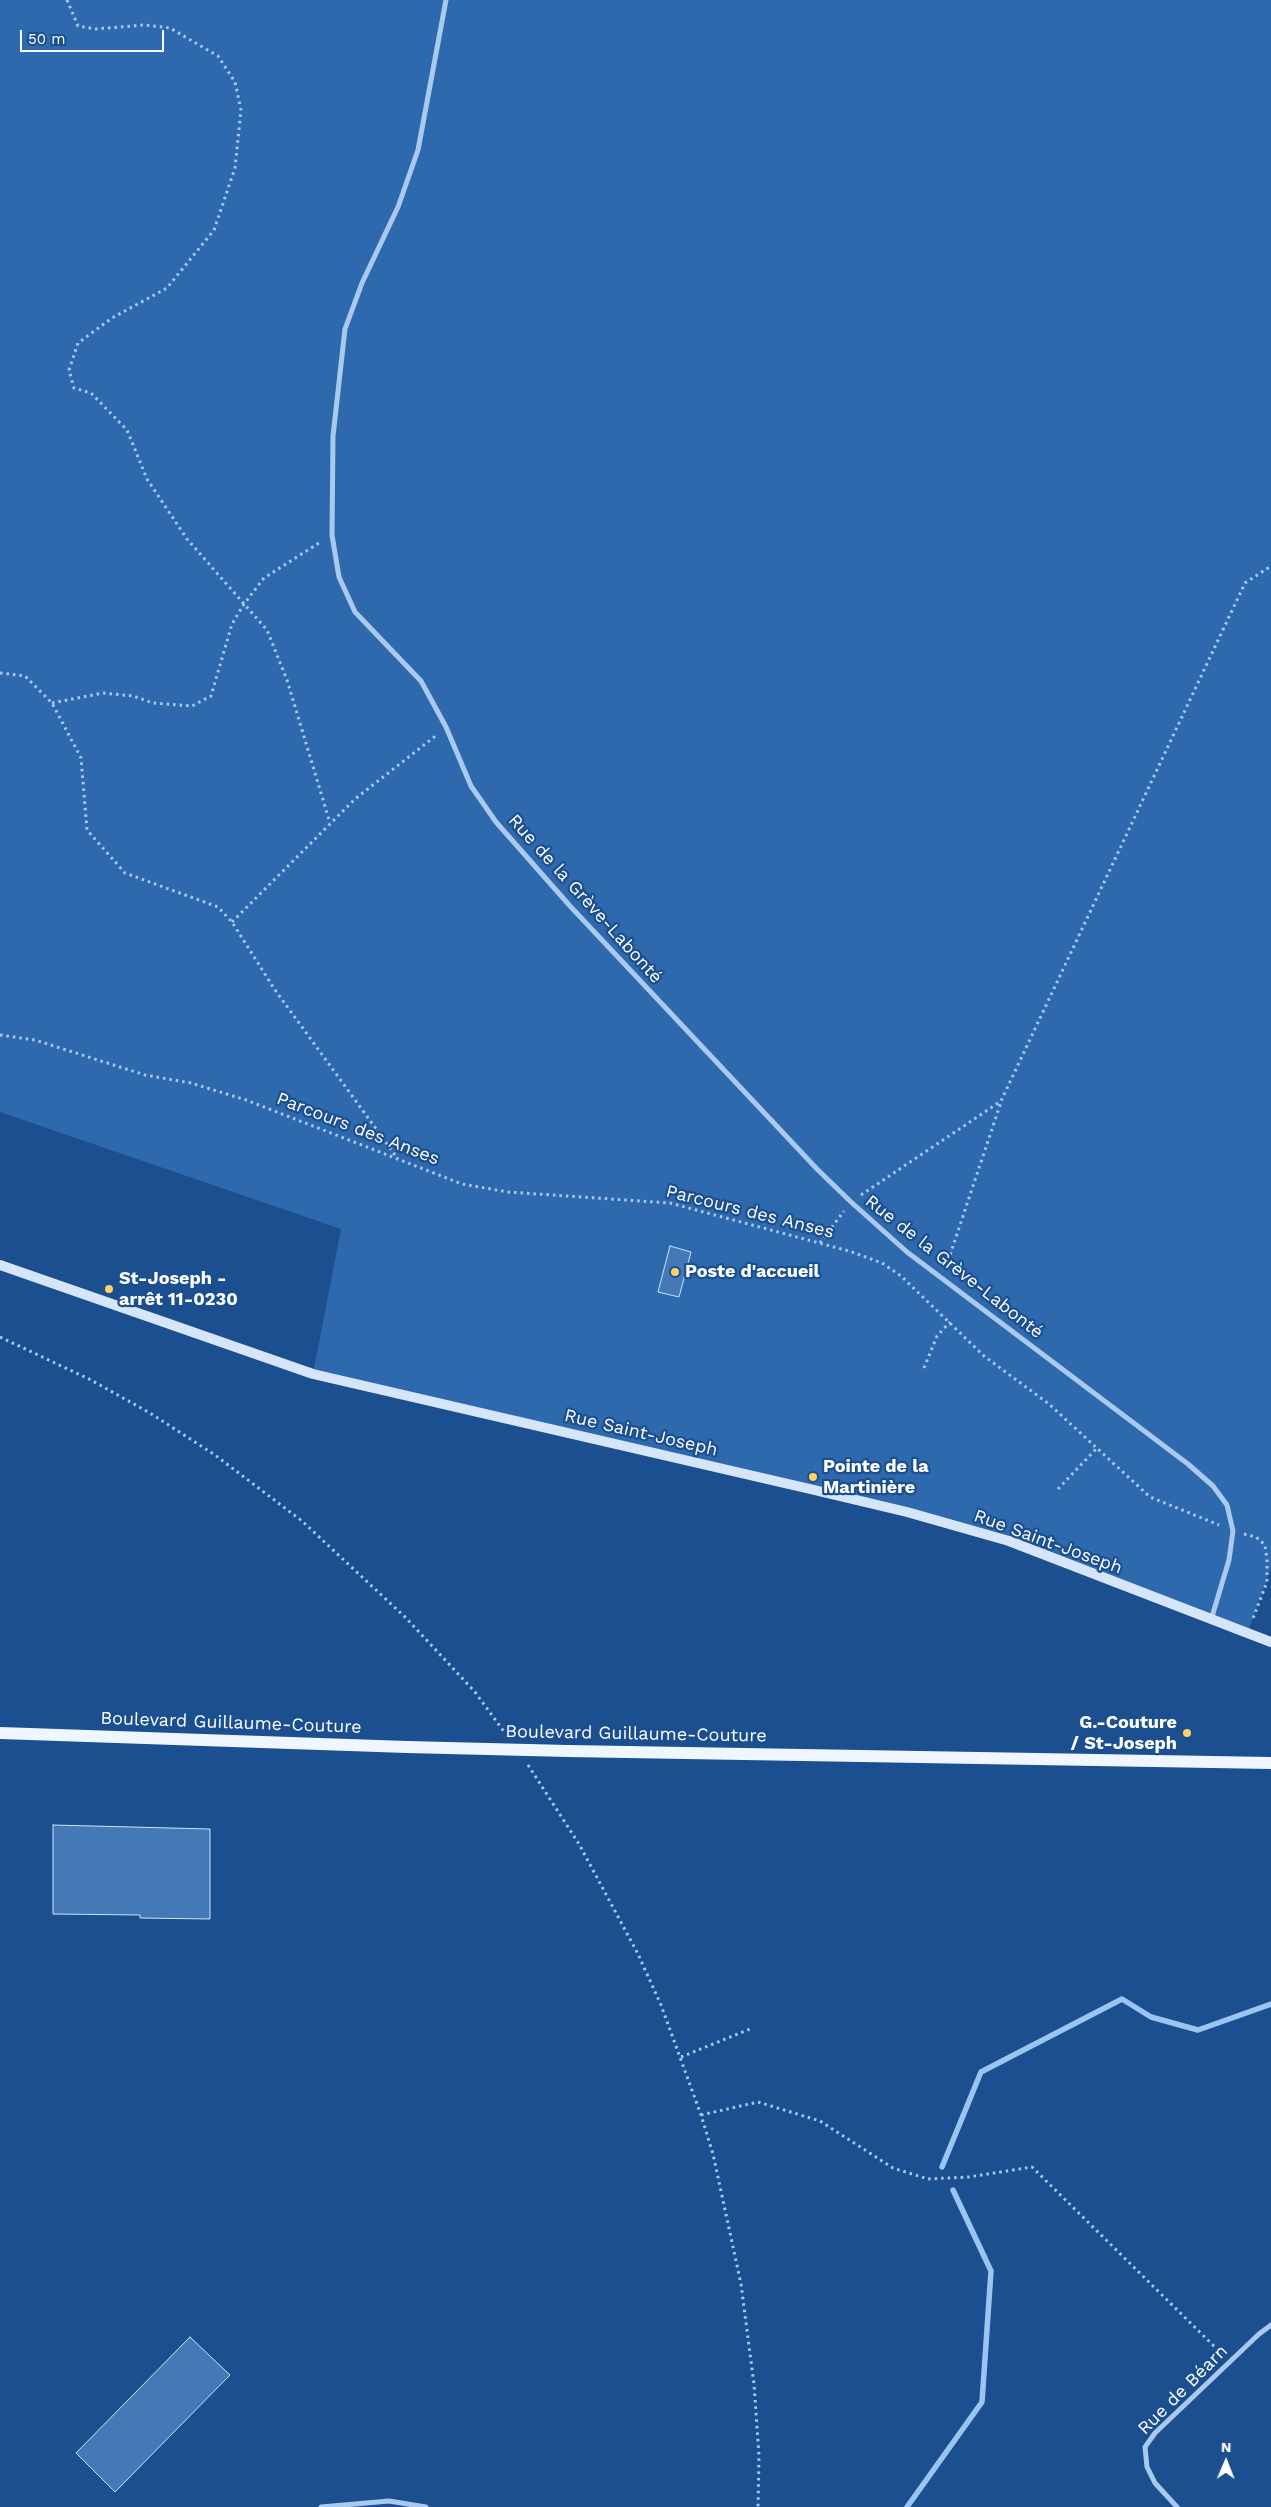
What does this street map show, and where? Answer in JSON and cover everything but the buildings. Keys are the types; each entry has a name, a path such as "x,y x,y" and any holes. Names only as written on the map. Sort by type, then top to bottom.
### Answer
{"main road":[{"name":"Boulevard Guillaume-Couture","path":"0,1733 568,1751 1271,1763"}],"street":[{"name":"Rue de la Grève-Labonté","path":"446,0 418,150 398,207 362,283 345,329 333,436 332,535 339,577 355,612 421,681 446,727 471,786 496,822 576,913 850,1202 907,1252 1188,1464 1213,1486 1227,1505 1233,1531 1229,1560 1211,1620"},
{"name":"Rue Saint-Joseph","path":"0,1265 204,1338 313,1374 897,1510 1008,1541 1271,1642"},
{"name":"Rue de Béarn","path":"1177,2507 1155,2483 1147,2467 1145,2447 1155,2433 1271,2325"},
{"path":"321,2507 389,2500 426,2507"}],"path":[{"path":"67,0 78,26 96,29 144,25 170,28 218,56 235,82 241,110 235,168 214,230 167,288 112,318 78,343 69,370 74,388 91,392 126,430 147,479 177,524 267,630 288,680 330,823"},
{"path":"52,703 103,693 133,696 153,703 192,706 211,696 232,624 244,604 264,578 332,535"},
{"path":"942,1279 1001,1101 1245,583 1271,566"},
{"path":"0,673 25,676 52,703 82,758 87,830 124,873 218,907 232,922 275,990 398,1159"},
{"path":"232,922 355,799 446,727"},
{"name":"Parcours des Anses","path":"0,1035 35,1040 145,1075 191,1083 246,1100 462,1184 508,1192 670,1203 820,1243 882,1263 901,1276 984,1356 1049,1404 1150,1496 1233,1531 1256,1537 1265,1545 1267,1582 1248,1634"},
{"path":"820,1243 850,1202 1001,1101"},
{"path":"924,1368 937,1336 950,1322"},
{"path":"0,1337 84,1376 150,1413 215,1455 302,1521 406,1618 475,1692 508,1737"},
{"path":"1058,1489 1098,1448"},
{"path":"524,1759 579,1844 638,1954 681,2057 702,2115 713,2154 741,2284 754,2384 759,2456 758,2507"},
{"path":"681,2057 750,2030"},
{"path":"702,2115 758,2102 820,2121 893,2168 928,2179 969,2177 1032,2167 1230,2362"}],"shaded area":[{"path":"0,0 1271,0 1271,1568 1247,1634 1009,1541 313,1374 341,1229 0,1112"}],"waterway":[{"path":"942,2167 981,2072 1122,1999 1151,2017 1198,2030 1271,2004"},
{"path":"907,2507 982,2402 991,2271 953,2190"}],"place":[{"name":"Poste d'accueil","path":"675,1272"},
{"name":"St-Joseph - arrêt 11-0230","path":"109,1289"},
{"name":"Pointe de la Martinière","path":"813,1477"},
{"name":"G.-Couture / St-Joseph","path":"1187,1733"}]}
